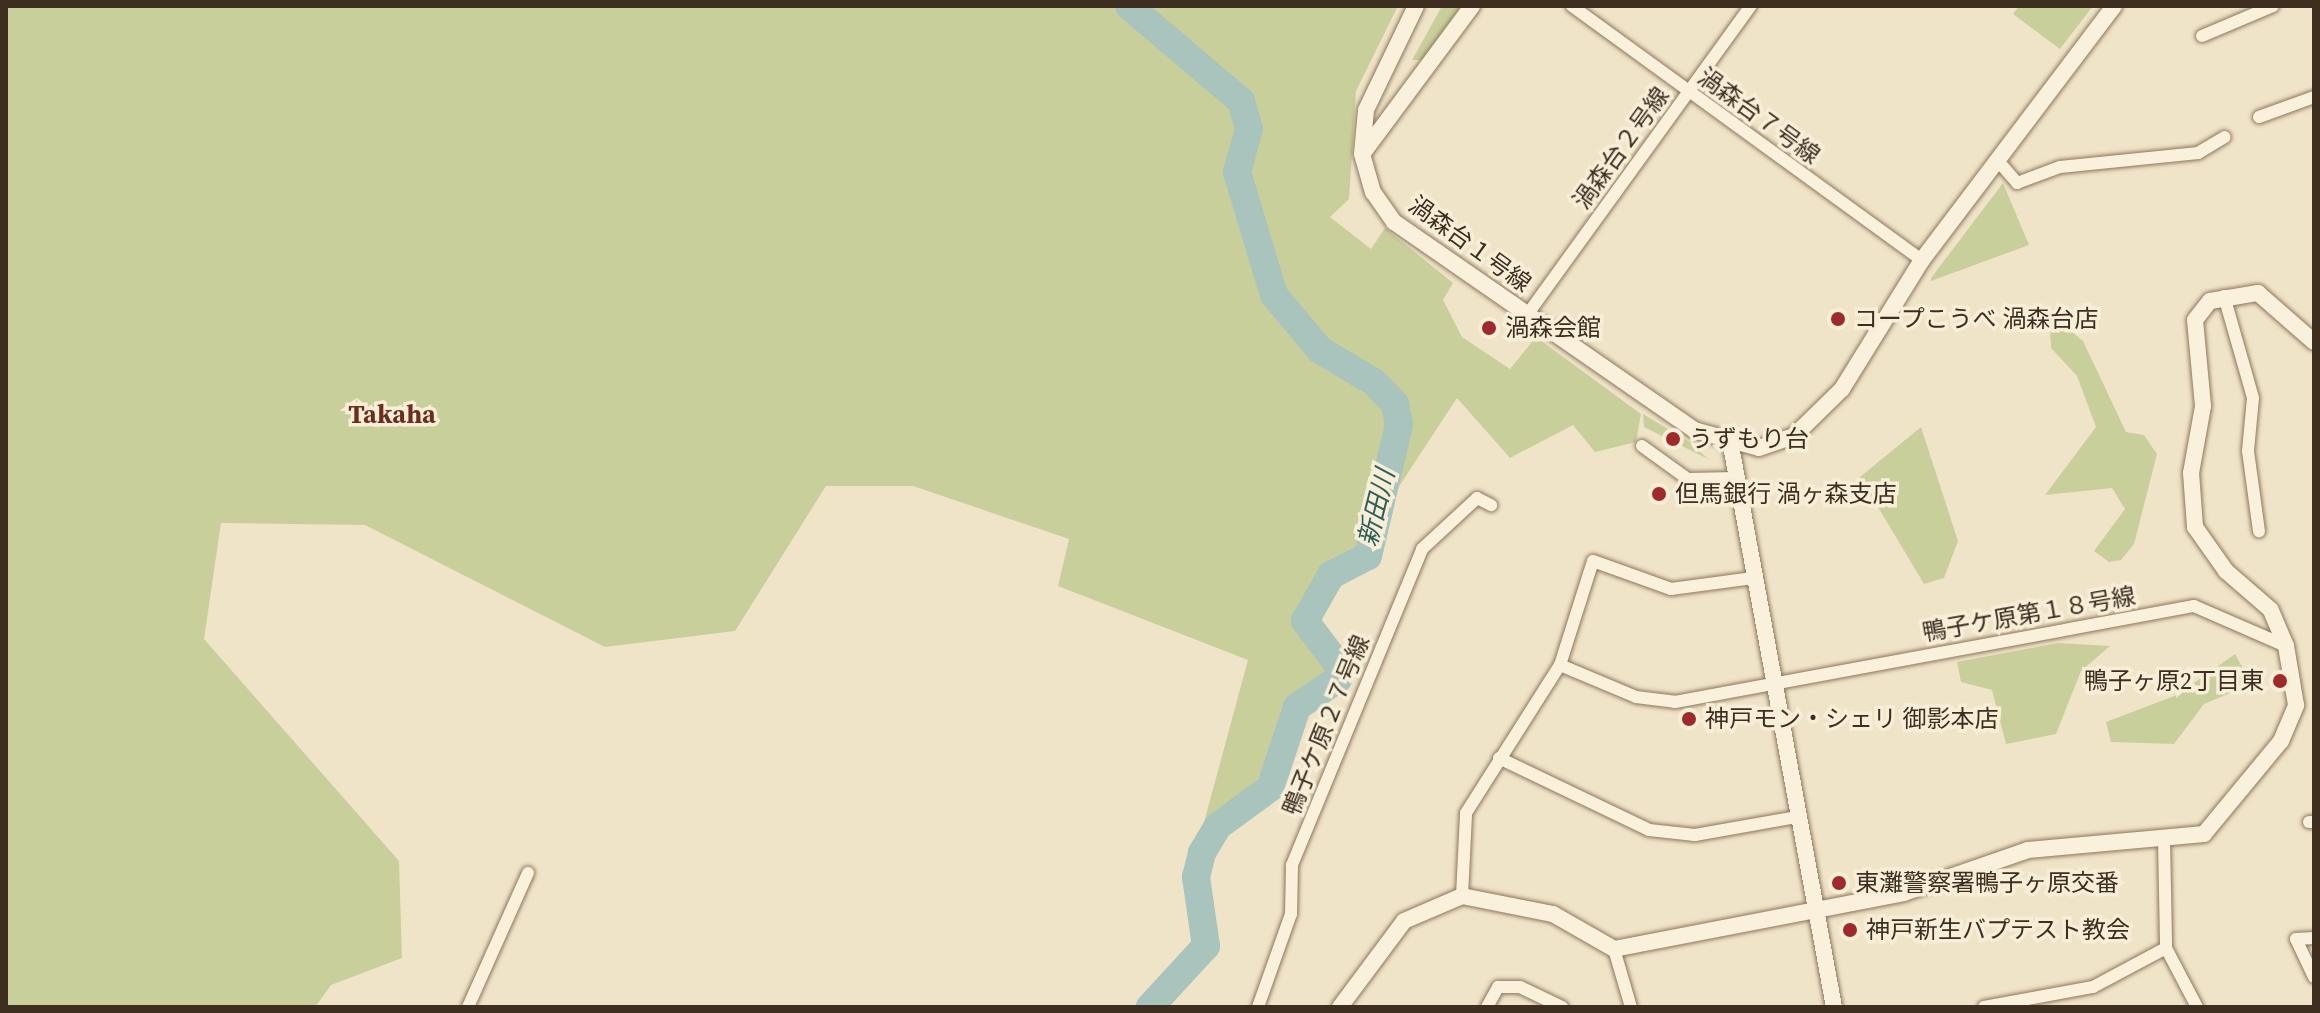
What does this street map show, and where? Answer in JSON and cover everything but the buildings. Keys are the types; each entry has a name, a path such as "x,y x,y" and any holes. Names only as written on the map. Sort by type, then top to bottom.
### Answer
{"street":[{"name":"渦森台１号線","path":"1416,6 1380,69 1366,110 1362,154 1373,192 1394,222 1694,430 1731,446 1759,448 1794,436 1821,415 1922,260 2114,6"},
{"path":"1362,154 1472,6"},
{"name":"渦森台７号線","path":"1572,6 1922,260"},
{"name":"渦森台２号線","path":"1527,315 1751,6"},
{"path":"2202,36 2273,6"},
{"path":"2259,117 2314,97"},
{"path":"1999,162 2017,183 2060,167 2198,153 2225,137"},
{"path":"2224,296 2253,398 2248,451 2259,531"},
{"path":"1340,1007 1404,921 1462,896 1553,914 1614,949 1904,893 2028,850 2204,834 2281,741 2296,705 2286,646 2271,610 2226,571 2195,527 2190,499 2203,406 2195,320 2224,296 2263,296 2314,342"},
{"path":"1642,446 1688,479 1735,478"},
{"path":"1731,446 1772,684 1834,1007"},
{"name":"鴨子ケ原２７号線","path":"1258,1007 1291,914 1292,865 1422,549 1442,538 1477,498 1491,505"},
{"path":"1462,896 1466,813 1560,665 1593,561 1671,589 1753,578"},
{"name":"鴨子ケ原第１８号線","path":"1560,665 1636,697 1675,702 2194,606 2286,646"},
{"path":"1499,758 1649,830 1695,835 1797,817"},
{"path":"2164,839 2166,948 2197,1007"},
{"path":"468,1007 528,873"},
{"path":"2314,938 2296,939 2314,977"},
{"path":"1984,1007 2093,987 2166,948"},
{"path":"1614,949 1631,1007"},
{"path":"1487,1007 1498,987 1520,987 1562,1007"}],"green space":[{"path":"6,6 1398,6 1356,91 1349,199 1330,217 1371,249 1385,228 1453,283 1443,300 1462,337 1510,369 1536,337 1641,414 1636,442 1595,452 1573,425 1510,458 1457,398 1305,630 1329,664 1251,790 1203,826 1248,660 1058,586 1069,539 913,486 826,486 735,631 605,647 365,525 221,523 204,639 399,861 402,958 331,985 315,1007 6,1007"},
{"path":"1442,6 1461,6 1422,60 1412,60"},
{"path":"2019,6 2093,6 2060,49 2013,14"},
{"path":"2003,183 2029,245 1931,281 1931,278"},
{"path":"2049,313 2083,341 2126,432 2144,435 2157,454 2134,544 2121,560 2109,562 2094,551 2125,509 2112,488 2045,495 2096,427 2077,376 2051,348"},
{"path":"1643,414 1691,443 1708,459 1644,427"},
{"path":"1921,427 1958,541 1944,578 1924,584 1860,477"},
{"path":"2058,643 2110,646 2081,671 2056,734 2006,744 1992,690 1961,682 1957,662"},
{"path":"2235,654 2252,684 2204,704 2174,744 2111,742 2106,722 2177,695"}],"waterway":[{"name":"新田川","path":"1129,6 1241,101 1249,129 1237,172 1274,295 1320,350 1374,382 1395,404 1399,425 1368,556 1331,575 1305,621 1339,666 1338,679 1297,707 1270,788 1218,826 1202,853 1196,877 1206,946 1150,1007"}],"place":[{"name":"コープこうべ 渦森台店","path":"1838,319"},
{"name":"渦森会館","path":"1489,328"},
{"name":"うずもり台","path":"1673,439"},
{"name":"但馬銀行 渦ヶ森支店","path":"1659,494"},
{"name":"鴨子ヶ原2丁目東","path":"2280,681"},
{"name":"神戸モン・シェリ 御影本店","path":"1689,719"},
{"name":"東灘警察署鴨子ヶ原交番","path":"1839,883"},
{"name":"神戸新生バプテスト教会","path":"1850,930"}],"district":[{"name":"Takaha","path":"392,415"}]}
